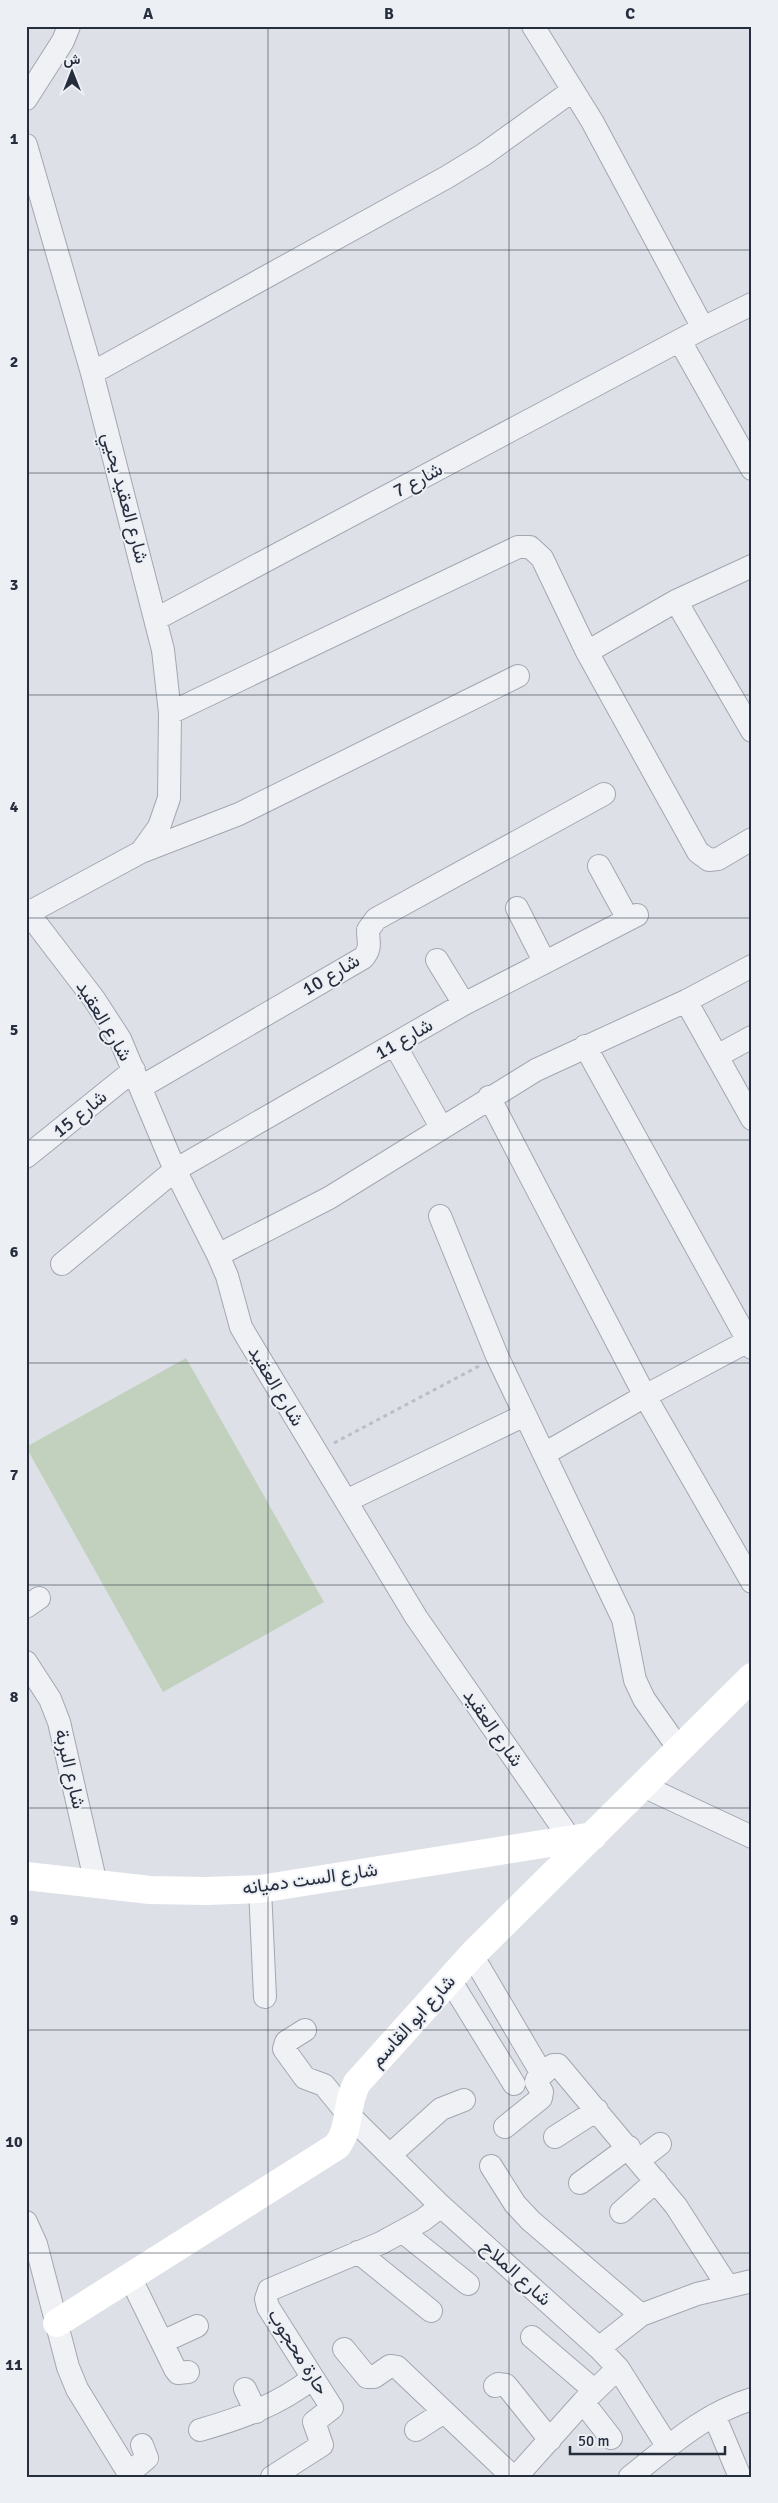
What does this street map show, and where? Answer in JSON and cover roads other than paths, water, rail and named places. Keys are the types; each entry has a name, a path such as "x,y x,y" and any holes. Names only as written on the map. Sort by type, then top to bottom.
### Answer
{"street":[{"path":"26,99 30,89 63,41 69,26"},
{"path":"533,26 606,147 703,328"},
{"path":"92,373 447,178 484,155 572,91"},
{"name":"شارع العقيد يحيي","path":"26,145 92,373 156,619 165,666 170,713 169,798 159,827 141,852"},
{"name":"شارع 7","path":"156,619 703,328 752,304"},
{"path":"680,341 752,469"},
{"path":"170,713 518,547 530,547 539,553 587,652 698,852 710,860 718,859 752,839"},
{"path":"587,652 676,601 752,566"},
{"path":"676,601 752,731"},
{"path":"27,911 141,852 239,814 518,676"},
{"name":"شارع 10","path":"138,1078 364,958 370,944 368,930 376,919 604,794"},
{"name":"شارع 11","path":"62,1264 176,1170 464,1004 544,961 633,917 599,866"},
{"path":"516,908 544,961"},
{"name":"شارع العقيد","path":"27,911 94,998 120,1039 176,1170 227,1276 241,1326 317,1453 416,1617 582,1838"},
{"path":"437,960 464,1004"},
{"path":"218,1255 329,1198 489,1097 536,1070 686,1001 752,966"},
{"path":"686,1001 752,1119"},
{"path":"717,1056 752,1037"},
{"path":"395,1045 441,1128"},
{"path":"544,1454 645,1396 750,1343 585,1046"},
{"name":"شارع 15","path":"26,1157 138,1078"},
{"path":"489,1097 645,1396 752,1582"},
{"path":"440,1216 497,1356 623,1620 635,1680 644,1698 680,1749"},
{"path":"346,1501 524,1414"},
{"name":"شارع البربة","path":"26,1662 50,1699 59,1722 96,1884"},
{"name":"شارع ابو القاسم","path":"57,2323 337,2146 346,2130 346,2112 357,2083 472,1955 582,1838 643,1786 752,1677"},
{"path":"643,1786 752,1837"},
{"name":"شارع الست دميانه","path":"26,1876 150,1890 260,1889 582,1838"},
{"path":"260,1889 266,1997"},
{"path":"472,1955 542,2074"},
{"path":"450,1980 514,2084"},
{"name":"شارع الملاح","path":"305,2030 286,2042 284,2049 305,2078 324,2085 346,2112 391,2154 441,2206 599,2348 618,2368 668,2447"},
{"path":"505,2127 541,2098 542,2092 536,2080 553,2065 558,2065 656,2181 695,2232 728,2287"},
{"path":"391,2154 441,2109 464,2100"},
{"path":"555,2137 597,2110"},
{"path":"580,2183 634,2153 660,2144"},
{"path":"490,2166 506,2192 531,2221 641,2315"},
{"path":"621,2212 656,2181"},
{"name":"حارة محجوب","path":"272,2477 322,2445 314,2422 332,2408 268,2307 266,2298 269,2290 403,2232 441,2206"},
{"path":"26,2222 31,2247 57,2323 61,2345 76,2389 130,2475 147,2458 142,2445"},
{"path":"403,2232 468,2284"},
{"path":"358,2252 431,2310"},
{"path":"130,2276 178,2373 188,2372"},
{"path":"599,2348 641,2315 697,2294 752,2281"},
{"path":"162,2342 197,2326"},
{"path":"532,2337 589,2396 610,2438"},
{"path":"344,2349 367,2377 374,2377 390,2366 397,2367 515,2477 589,2396 618,2368"},
{"path":"200,2430 256,2412 277,2403 313,2378"},
{"path":"495,2386 498,2384 506,2385 550,2440"},
{"path":"245,2389 256,2412"},
{"path":"630,2477 668,2447 714,2415 752,2399"},
{"path":"416,2430 444,2412"},
{"path":"714,2415 739,2477"}]}
